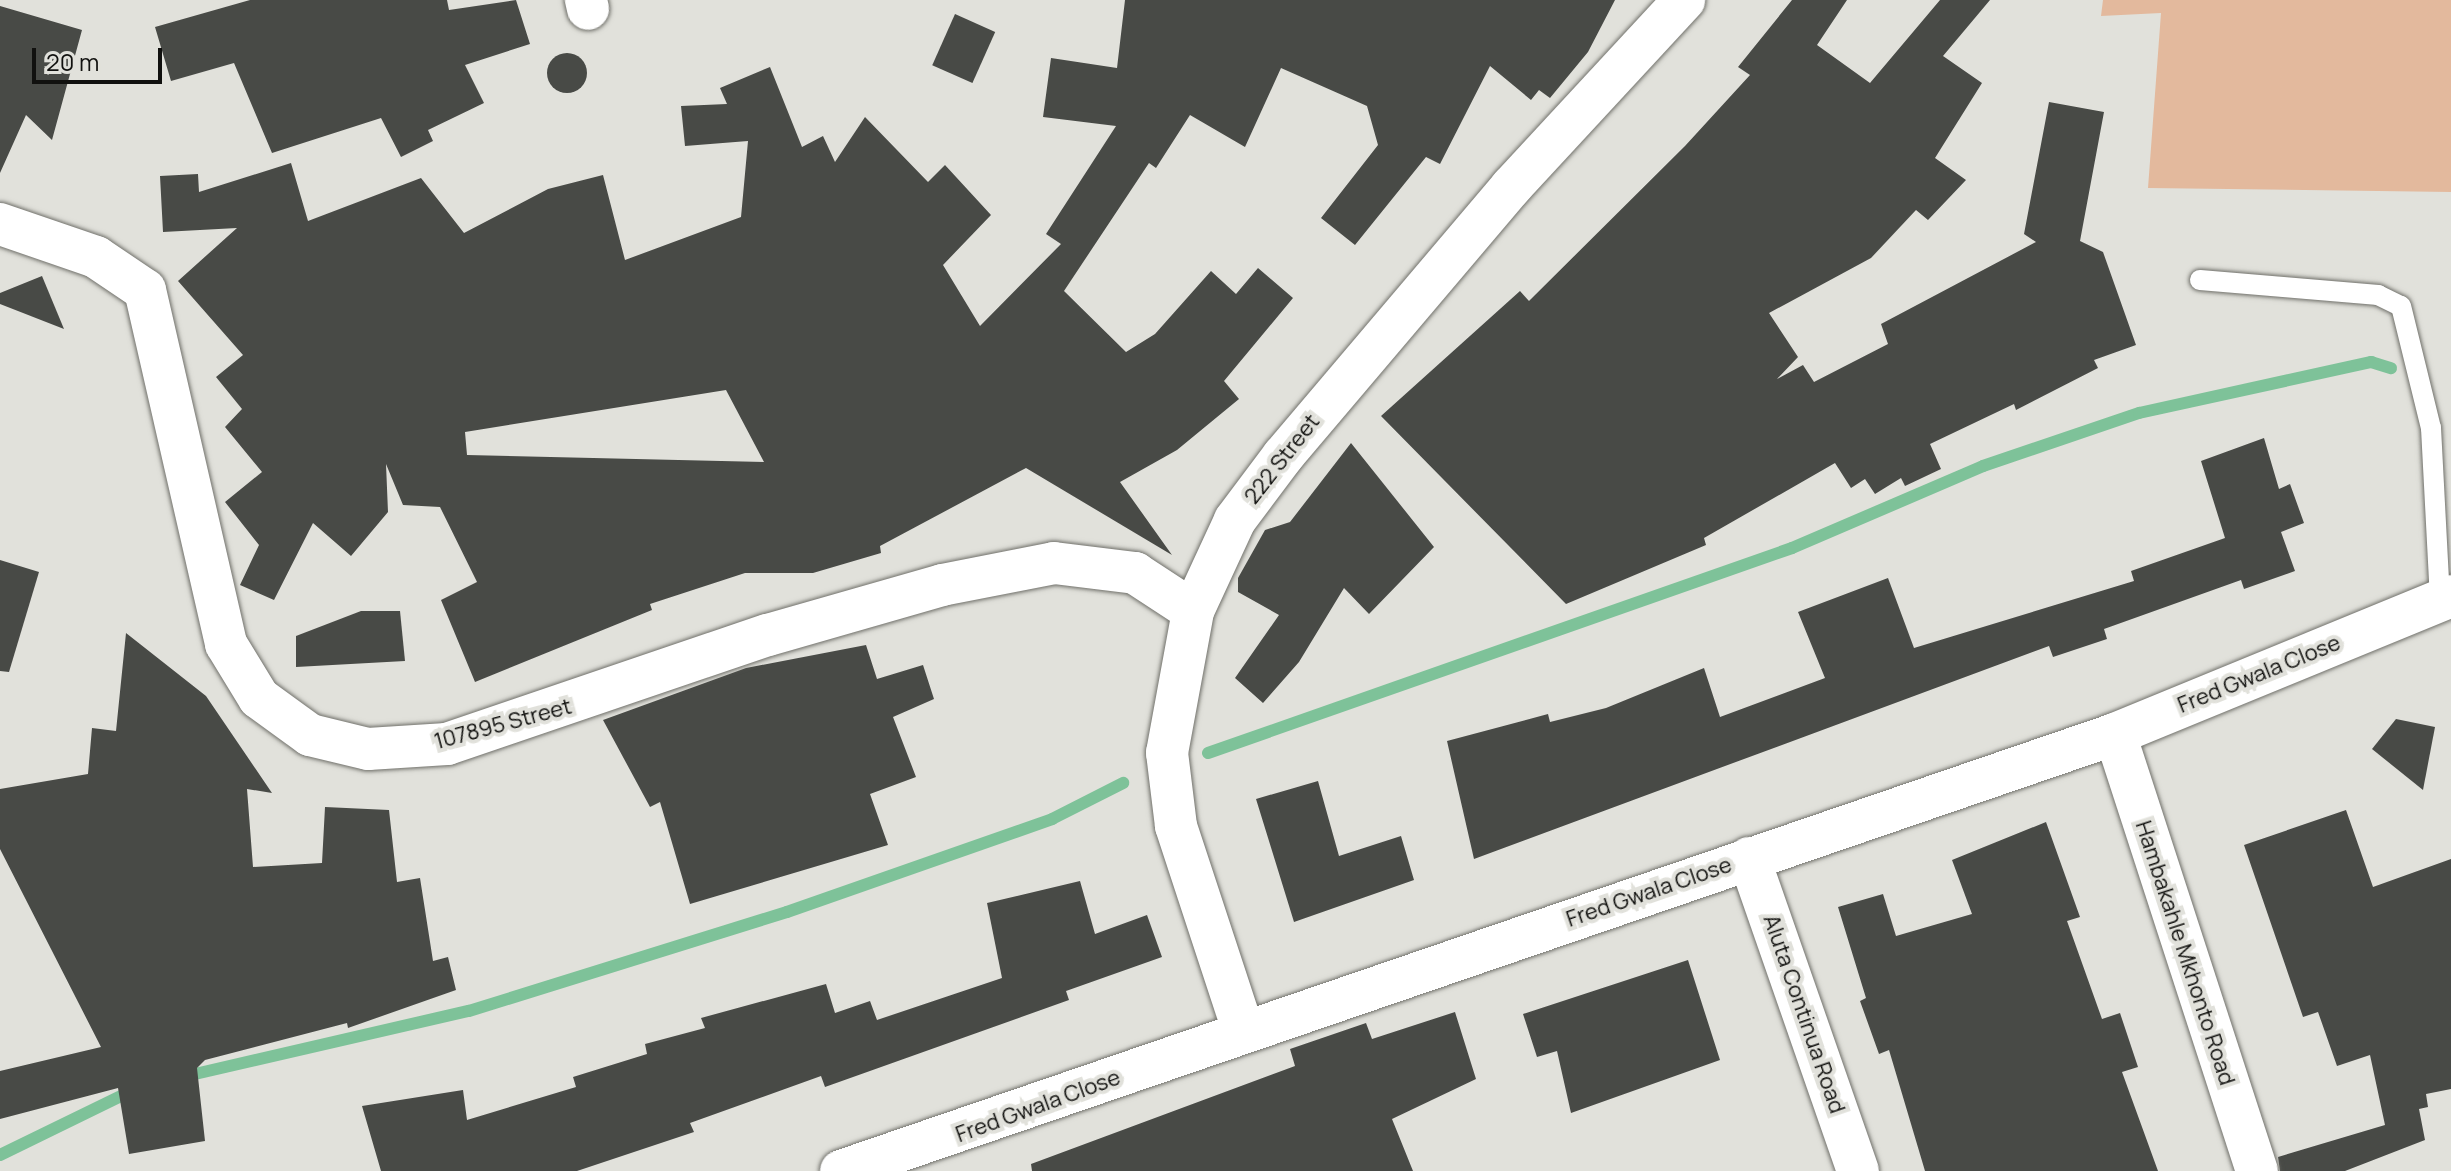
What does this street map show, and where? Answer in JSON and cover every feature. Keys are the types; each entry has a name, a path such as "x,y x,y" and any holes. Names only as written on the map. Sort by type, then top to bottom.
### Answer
{"street":[{"name":"222 Street","path":"1243,1030 1176,826 1167,753 1193,611 1235,520 1283,456 1490,211 1684,0"},
{"name":"107895 Street","path":"0,224 96,257 145,290 226,644 259,698 310,735 368,749 447,744 768,635 1022,569 1091,563 1135,573 1193,611"},
{"name":"Fred Gwala Close","path":"841,1171 1243,1030 2115,734 2446,598"},
{"name":"Hambakahle Mkhonto Road","path":"2115,734 2257,1171"},
{"name":"Aluta Continua Road","path":"1749,858 1858,1171"}],"lane":[{"path":"2200,280 2378,295 2401,306 2431,428 2446,598"}],"shaded area":[{"path":"2103,0 2451,0 2451,192 2148,188 2161,13 2101,16"}],"building":[{"path":"250,0 447,0 449,10 516,0 530,44 465,65 484,103 428,130 433,141 401,157 381,118 272,153 234,63 171,81 155,27"},
{"path":"1125,0 1615,0 1588,52 1550,98 1539,90 1531,100 1490,66 1440,164 1426,157 1355,245 1321,218 1378,145 1367,106 1281,68 1245,147 1190,115 1156,168 1149,163 1064,291 1126,352 1155,334 1211,271 1236,294 1258,268 1293,298 1224,381 1239,399 1177,450 1120,482 1172,555 1026,468 880,546 881,553 813,573 745,573 650,604 652,610 475,682 441,600 477,582 440,507 403,505 386,464 388,512 351,556 313,523 274,600 240,585 259,545 225,502 262,472 225,427 242,409 216,377 243,355 178,281 237,228 163,232 160,176 198,174 199,192 291,163 308,221 421,178 464,233 548,189 603,175 625,260 741,217 748,141 685,146 681,106 727,104 720,88 770,67 802,147 823,136 835,162 865,117 928,182 945,165 991,215 943,265 980,326 1061,244 1046,234 1116,126 1043,117 1051,58 1117,68","holes":["726,390 764,462 467,455 465,432"]},
{"path":"1792,0 1847,0 1817,45 1870,83 1940,0 1990,0 1943,56 1982,83 1935,158 1966,180 1928,220 1916,210 1871,258 1769,313 1798,357 1777,379 1803,365 1814,382 1888,344 1881,324 2036,242 2024,234 2049,102 2104,112 2080,241 2103,252 2136,345 2094,360 2098,368 2016,410 2014,404 1930,444 1941,469 1905,486 1901,478 1875,494 1865,479 1851,488 1835,463 1704,538 1706,545 1566,604 1381,416 1520,291 1529,301 1685,146 1750,75 1738,67"},
{"path":"0,6 82,30 52,140 26,115 0,173"},
{"path":"955,14 995,32 972,83 932,65"},
{"path":"567,53 581,59 587,73 581,87 567,93 553,87 547,73 553,59"},
{"path":"42,276 64,329 0,304 0,293"},
{"path":"2264,438 2279,489 2290,484 2304,523 2281,532 2295,571 2244,589 2241,580 2104,629 2107,639 2053,657 2049,646 1474,859 1447,741 1548,714 1550,722 1606,708 1704,668 1720,717 1825,678 1798,612 1888,578 1914,648 2134,581 2131,571 2225,538 2201,461"},
{"path":"1351,443 1434,547 1369,614 1344,588 1299,662 1263,703 1235,678 1279,615 1238,592 1238,578 1265,530 1290,522"},
{"path":"0,560 39,572 9,672 0,671"},
{"path":"361,611 400,611 405,661 296,667 296,636"},
{"path":"126,633 206,696 272,793 247,789 253,867 322,863 325,807 389,810 397,882 420,878 433,961 448,957 456,990 348,1028 347,1023 205,1060 197,1068 205,1141 129,1154 118,1088 0,1119 0,1071 101,1047 0,849 0,789 88,774 92,728 116,731"},
{"path":"866,645 877,679 923,665 934,699 893,717 916,777 870,794 888,845 690,904 660,802 650,807 603,720 746,668"},
{"path":"2396,719 2435,727 2423,790 2372,749"},
{"path":"1318,781 1339,856 1401,836 1414,880 1294,922 1256,799"},
{"path":"2346,810 2373,887 2451,859 2451,1089 2426,1094 2428,1107 2419,1109 2425,1140 2345,1171 2280,1171 2278,1157 2385,1125 2370,1055 2337,1066 2318,1012 2303,1017 2244,845"},
{"path":"2046,822 2080,917 2067,921 2102,1019 2120,1013 2138,1067 2122,1072 2158,1171 1925,1171 1889,1050 1879,1054 1860,1001 1866,998 1838,907 1883,894 1896,936 1972,914 1952,860"},
{"path":"1080,881 1095,934 1147,915 1162,957 1066,991 1069,1000 825,1087 821,1076 690,1123 694,1132 577,1171 381,1171 362,1106 463,1090 467,1120 576,1087 573,1077 647,1054 645,1044 705,1028 701,1018 826,984 835,1013 870,1001 877,1020 1002,978 987,903"},
{"path":"1688,960 1720,1060 1571,1113 1557,1051 1537,1057 1523,1014"},
{"path":"1455,1012 1476,1079 1392,1119 1413,1171 1032,1171 1031,1164 1295,1066 1290,1049 1366,1023 1372,1039"}],"waterway":[{"path":"1208,753 1792,548 1983,466 2139,413 2371,362 2391,368"},
{"path":"182,1077 469,1011 787,912 1052,819 1123,783"},
{"path":"0,1155 133,1090"}]}
